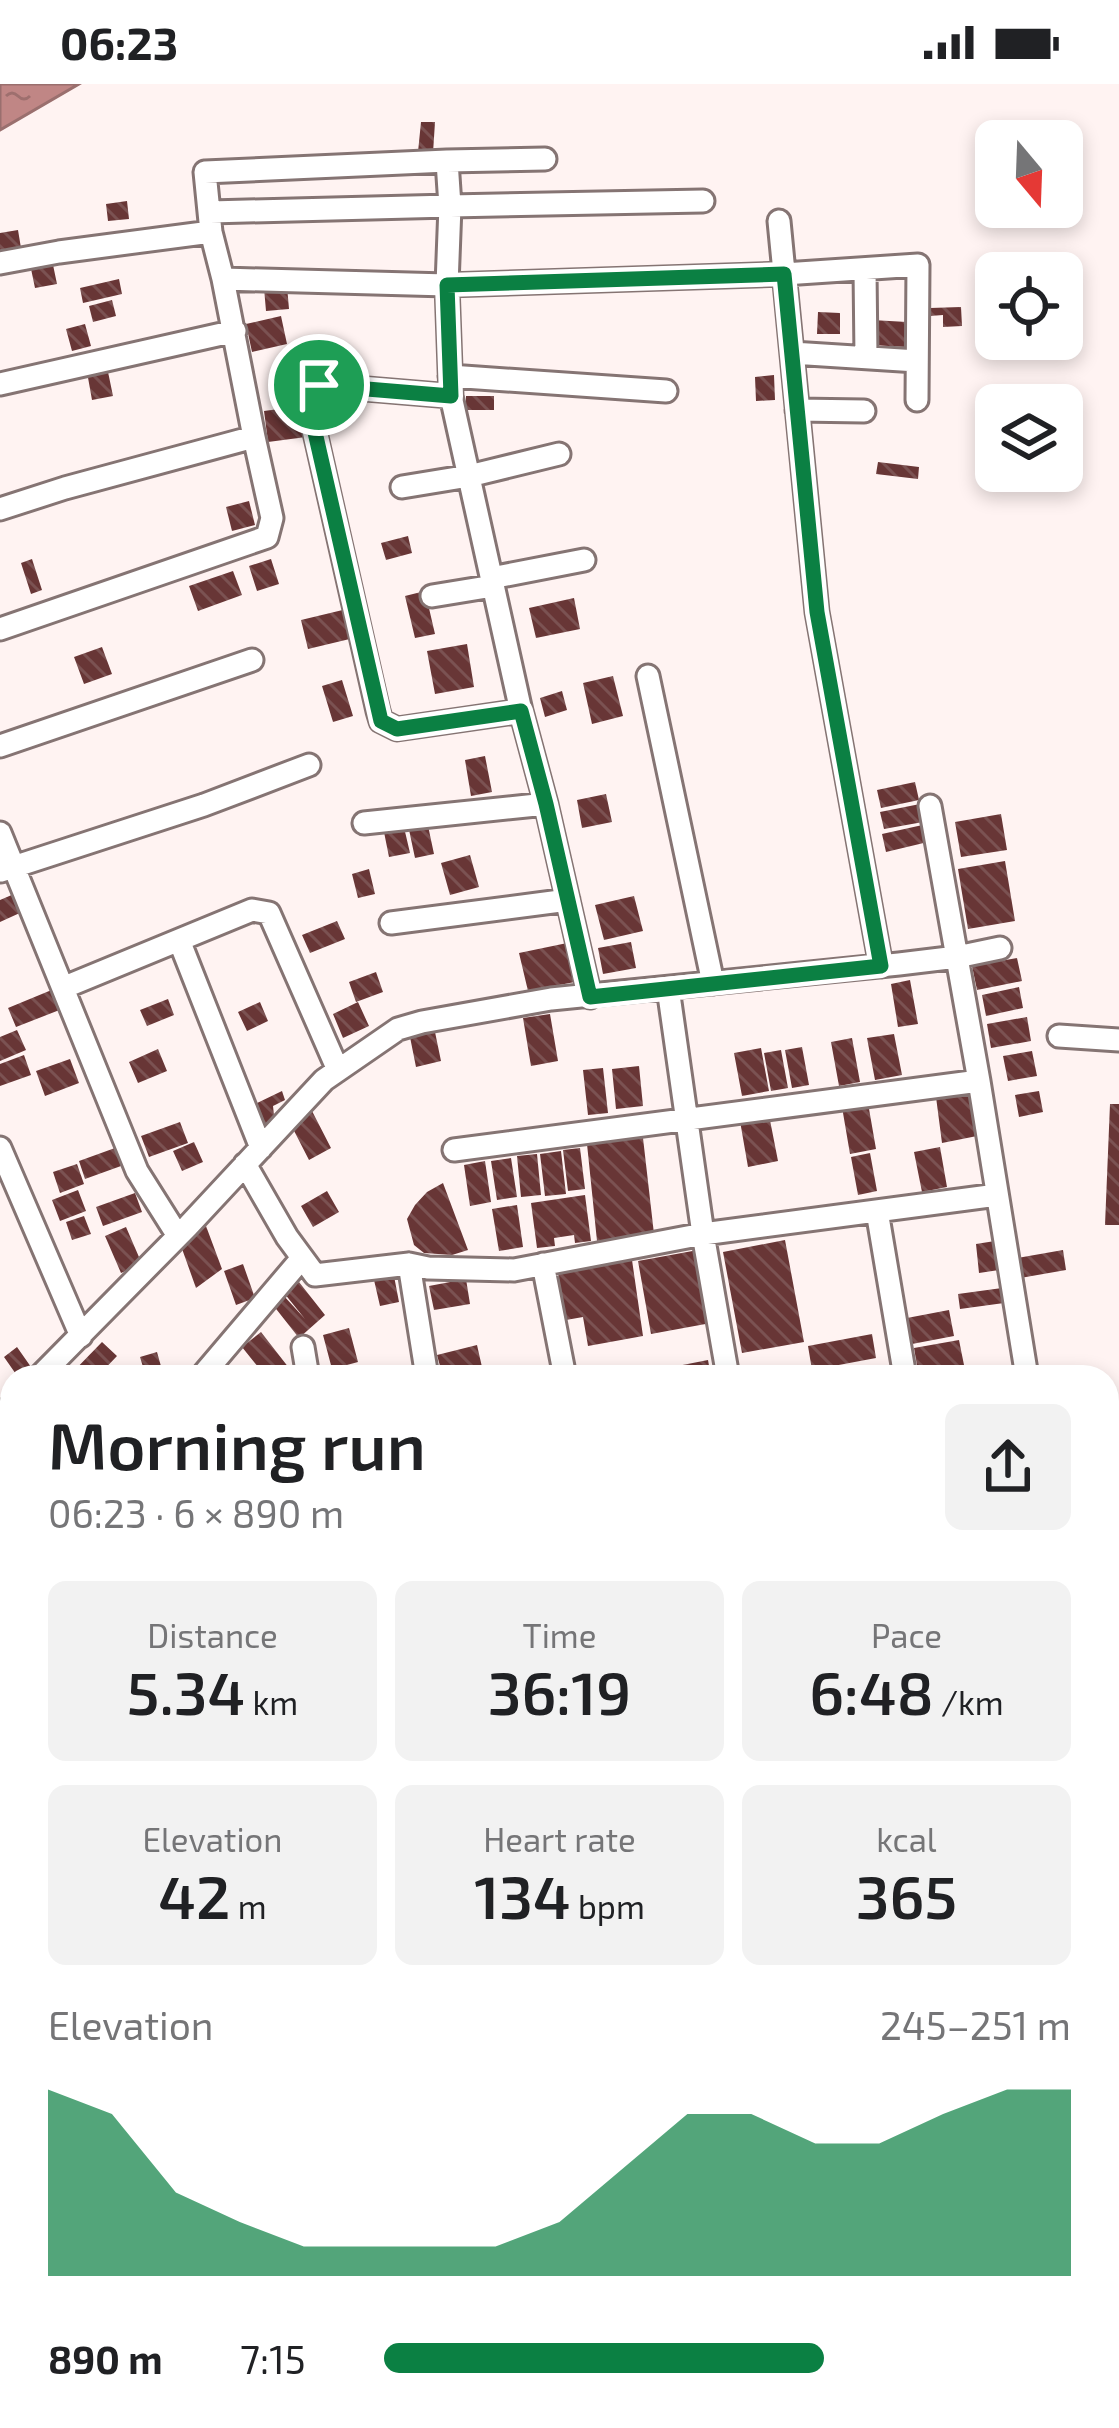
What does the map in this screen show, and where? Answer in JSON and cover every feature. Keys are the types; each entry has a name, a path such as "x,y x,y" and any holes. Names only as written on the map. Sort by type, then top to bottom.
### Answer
{"street":[{"path":"0,629 267,537 272,518 210,222 205,172 545,159"},
{"path":"447,161 450,386 590,997"},
{"path":"0,263 210,222 450,206 704,201"},
{"path":"778,221 817,612 881,966"},
{"path":"224,279 447,285 918,265 917,400"},
{"path":"865,270 866,357"},
{"path":"0,384 235,331"},
{"path":"792,353 917,361"},
{"path":"521,711 397,729 381,721 309,391 319,385 666,391"},
{"path":"797,410 864,411"},
{"path":"0,508 254,437"},
{"path":"402,487 559,454"},
{"path":"432,596 584,560"},
{"path":"0,746 252,661"},
{"path":"648,676 712,983"},
{"path":"6,869 204,805 309,765"},
{"path":"364,823 546,804"},
{"path":"930,806 1025,1365"},
{"path":"0,833 6,869 64,987 137,1171 178,1236"},
{"path":"391,923 568,900"},
{"path":"64,987 252,910 269,913 338,1070"},
{"path":"179,940 253,1156 287,1237 315,1275 409,1264 514,1270 703,1234 997,1195"},
{"path":"51,1365 324,1080 398,1029 551,999 881,966 1000,948"},
{"path":"668,988 726,1365"},
{"path":"1059,1036 1119,1040"},
{"path":"454,1150 980,1082"},
{"path":"0,1148 80,1336"},
{"path":"878,1211 903,1365"},
{"path":"211,1365 302,1258"},
{"path":"409,1264 425,1365"},
{"path":"543,1264 563,1365"},
{"path":"303,1347 306,1365"}],"water":[{"path":"0,84 79,84 0,130"}],"building":[{"path":"421,122 435,122 433,153 418,152"},
{"path":"127,201 129,219 108,221 106,204"},
{"path":"18,230 21,248 0,252 0,233"},
{"path":"52,260 57,284 35,288 30,264"},
{"path":"119,279 122,294 83,303 80,288"},
{"path":"287,286 289,309 266,311 264,288"},
{"path":"112,300 116,316 93,322 89,306"},
{"path":"961,307 962,326 943,327 943,315 930,316 930,308"},
{"path":"818,312 840,313 840,334 817,334"},
{"path":"281,316 287,344 252,352 246,324"},
{"path":"872,320 907,322 906,347 871,345"},
{"path":"85,324 91,346 72,351 66,329"},
{"path":"327,339 328,360 295,361 295,340"},
{"path":"107,367 113,396 92,400 87,372"},
{"path":"774,375 775,400 756,401 755,377"},
{"path":"466,396 494,396 494,410 466,410"},
{"path":"301,406 306,437 268,442 264,411"},
{"path":"878,462 919,467 918,479 876,474"},
{"path":"249,501 255,525 232,531 226,507"},
{"path":"408,536 412,553 386,560 381,543"},
{"path":"32,559 42,590 31,594 21,563"},
{"path":"271,559 279,584 257,591 249,566"},
{"path":"233,571 242,595 198,611 189,586"},
{"path":"425,591 435,634 415,638 405,596"},
{"path":"574,598 580,629 536,638 529,608"},
{"path":"351,608 358,637 308,649 301,620"},
{"path":"467,644 474,687 435,694 427,651"},
{"path":"102,647 112,674 84,684 74,657"},
{"path":"613,676 623,716 592,724 583,683"},
{"path":"342,680 353,716 333,722 322,686"},
{"path":"562,691 567,710 545,717 540,698"},
{"path":"485,756 492,792 471,796 465,760"},
{"path":"915,782 919,800 881,808 877,790"},
{"path":"606,794 612,822 582,828 577,800"},
{"path":"920,804 923,822 884,829 880,812"},
{"path":"1001,814 1007,850 961,857 955,822"},
{"path":"427,821 434,854 415,858 408,825"},
{"path":"403,823 410,853 389,857 383,827"},
{"path":"927,824 932,841 886,852 882,834"},
{"path":"470,855 479,887 450,895 441,863"},
{"path":"1005,861 1015,921 968,929 958,869"},
{"path":"369,869 375,894 358,898 352,874"},
{"path":"14,894 22,912 0,922 0,900"},
{"path":"634,896 643,931 604,940 595,905"},
{"path":"337,921 345,939 310,953 302,935"},
{"path":"572,942 580,981 528,991 519,953"},
{"path":"631,942 636,968 603,974 598,948"},
{"path":"1017,958 1022,981 977,990 972,966"},
{"path":"376,972 383,992 356,1002 349,982"},
{"path":"910,980 918,1024 898,1027 891,984"},
{"path":"1019,987 1023,1008 986,1016 982,995"},
{"path":"54,989 62,1009 16,1027 8,1008"},
{"path":"168,999 174,1015 147,1026 140,1010"},
{"path":"260,1002 268,1021 247,1031 238,1012"},
{"path":"358,1002 369,1026 343,1038 333,1014"},
{"path":"550,1014 558,1061 531,1066 523,1018"},
{"path":"1027,1017 1031,1041 991,1048 987,1024"},
{"path":"17,1030 26,1050 0,1061 0,1037"},
{"path":"435,1032 441,1061 416,1067 410,1037"},
{"path":"894,1034 902,1075 875,1080 867,1038"},
{"path":"852,1038 860,1082 839,1086 831,1042"},
{"path":"802,1047 809,1085 792,1088 785,1050"},
{"path":"761,1048 769,1091 742,1096 734,1053"},
{"path":"158,1049 167,1071 138,1083 129,1062"},
{"path":"781,1050 788,1088 771,1091 764,1053"},
{"path":"1032,1051 1037,1076 1008,1081 1003,1056"},
{"path":"24,1055 31,1075 0,1086 0,1064"},
{"path":"70,1059 79,1083 45,1096 36,1071"},
{"path":"639,1066 643,1106 616,1109 612,1069"},
{"path":"603,1068 608,1113 588,1115 583,1070"},
{"path":"973,1090 982,1135 942,1143 936,1097"},
{"path":"282,1091 285,1100 273,1106 274,1115 264,1128 253,1105"},
{"path":"1039,1091 1043,1112 1019,1117 1015,1095"},
{"path":"868,1103 876,1149 850,1154 842,1107"},
{"path":"1110,1104 1119,1104 1119,1225 1105,1225"},
{"path":"312,1111 331,1148 309,1160 290,1123"},
{"path":"769,1115 778,1161 748,1167 740,1121"},
{"path":"180,1122 188,1143 149,1157 141,1136"},
{"path":"643,1138 654,1234 597,1241 587,1144"},
{"path":"194,1142 203,1162 182,1171 173,1151"},
{"path":"940,1147 947,1187 922,1192 914,1152"},
{"path":"115,1148 121,1166 85,1179 79,1161"},
{"path":"580,1148 585,1189 568,1191 563,1150"},
{"path":"561,1151 566,1194 545,1196 540,1154"},
{"path":"870,1153 877,1191 858,1195 851,1157"},
{"path":"537,1154 541,1195 521,1197 517,1156"},
{"path":"511,1158 517,1197 497,1200 491,1161"},
{"path":"485,1161 491,1202 470,1206 464,1165"},
{"path":"77,1164 84,1184 60,1193 53,1172"},
{"path":"443,1183 468,1250 452,1255 424,1253 414,1245 407,1219 427,1192"},
{"path":"78,1190 86,1211 60,1221 52,1200"},
{"path":"327,1191 339,1212 313,1227 301,1206"},
{"path":"135,1193 142,1212 103,1226 96,1207"},
{"path":"585,1195 591,1241 575,1243 574,1235 554,1238 555,1246 537,1248 531,1203"},
{"path":"517,1205 523,1247 499,1251 492,1209"},
{"path":"84,1216 91,1234 72,1240 66,1222"},
{"path":"206,1226 222,1269 196,1288 181,1246"},
{"path":"126,1227 142,1264 121,1273 105,1236"},
{"path":"785,1240 804,1342 742,1353 723,1252"},
{"path":"995,1241 999,1270 979,1273 976,1244"},
{"path":"698,1250 711,1323 651,1334 638,1261"},
{"path":"1063,1250 1066,1270 1015,1279 1011,1259"},
{"path":"632,1260 643,1336 588,1346 583,1317 566,1320 558,1273"},
{"path":"243,1264 255,1298 236,1305 224,1271"},
{"path":"394,1276 399,1302 380,1306 374,1280"},
{"path":"466,1279 470,1304 434,1310 429,1286"},
{"path":"299,1282 325,1315 299,1338 273,1305 284,1296 305,1319 284,1293"},
{"path":"1002,1288 1004,1303 960,1309 958,1294"},
{"path":"949,1310 954,1336 912,1344 907,1318"},
{"path":"349,1328 358,1362 331,1365 323,1335"},
{"path":"261,1332 287,1365 256,1365 242,1347"},
{"path":"872,1334 876,1358 811,1365 808,1346"},
{"path":"959,1340 964,1365 917,1365 914,1348"},
{"path":"102,1342 117,1356 108,1365 80,1365"},
{"path":"477,1345 482,1365 440,1365 437,1355"},
{"path":"17,1347 30,1365 10,1365 4,1357"},
{"path":"157,1352 161,1365 142,1365 140,1357"}],"route":[{"path":"784,274 817,612 881,966 590,997 521,711 397,729 381,721 309,406 309,391 319,385 451,396 447,285 784,274"}]}
